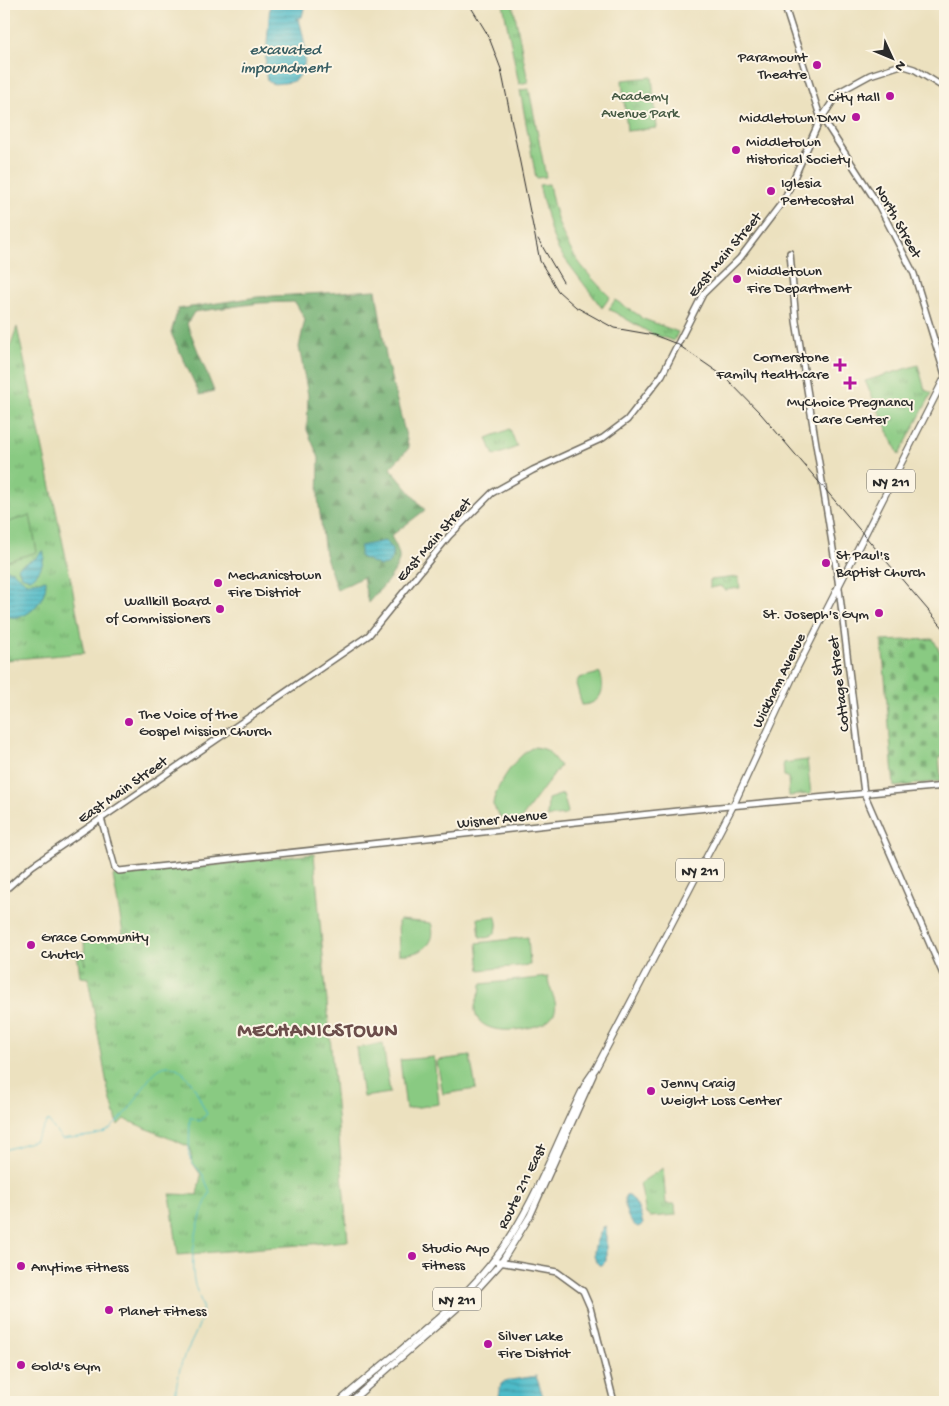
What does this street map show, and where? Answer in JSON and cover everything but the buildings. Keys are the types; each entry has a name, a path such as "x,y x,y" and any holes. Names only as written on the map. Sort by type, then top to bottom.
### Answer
{"main road":[{"name":"Wickham Avenue","path":"677,915 733,806 758,748 945,376"},
{"name":"Route 211 East","path":"339,1402 460,1296 493,1261 522,1216 574,1106 677,915"},
{"name":"Route 211 East","path":"350,1402 471,1296 501,1263 530,1216 596,1068"}],"street":[{"name":"North Street","path":"784,4 802,64 822,117 879,206 910,266 945,376"},
{"name":"East Main Street","path":"4,891 28,869 368,635 384,618 449,536 492,493 533,470 603,438 627,420 662,376 703,294 740,258 784,200 822,117 836,95 866,77 896,66 906,66 914,69 945,88"},
{"name":"Cottage Street","path":"790,253 796,321 817,440 839,586 864,793 945,979"},
{"name":"Wisner Avenue","path":"101,818 115,868 119,871 733,806 945,786"},
{"path":"493,1261 557,1272 583,1291 590,1307 614,1402"}],"green space":[{"path":"503,4 513,4 528,82 519,84"},
{"name":"Academy Avenue Park","path":"652,77 657,128 627,131 622,80"},
{"path":"529,89 546,177 536,178 520,90"},
{"path":"549,184 557,219 569,246 585,270 610,297 602,308 559,251 551,232 539,185"},
{"path":"376,290 387,362 409,448 390,468 425,510 391,536 399,553 398,565 368,603 363,577 337,590 325,554 318,498 319,458 307,430 308,395 299,347 305,319 295,302 260,303 194,312 187,324 214,391 200,395 171,333 178,309 257,297"},
{"path":"615,300 641,318 678,332 674,341 652,334 609,309"},
{"path":"17,327 72,586 84,653 4,660 4,364"},
{"path":"918,365 925,390 932,393 899,455 865,381"},
{"path":"510,429 517,447 494,456 487,438"},
{"path":"30,515 37,552 4,562 4,527 9,522"},
{"path":"738,577 740,588 725,590 721,586 710,588 710,580"},
{"path":"933,639 945,661 945,756 939,757 941,781 894,787 882,641"},
{"path":"600,673 602,690 598,699 582,705 576,684 579,678"},
{"path":"535,747 547,750 560,766 518,823 514,820 501,818 493,805 497,790 515,762"},
{"path":"807,760 811,794 789,796 788,777 784,776 783,763"},
{"path":"563,794 568,812 565,815 547,817 548,799"},
{"path":"314,854 348,1241 178,1255 170,1194 197,1195 201,1175 192,1162 190,1147 124,1119 118,1125 108,1090 88,978 80,977 77,952 83,952 85,965 84,939 114,938 123,933 113,876"},
{"path":"495,916 497,929 495,932 489,937 480,937 478,918"},
{"path":"400,920 431,923 433,931 429,943 420,951 399,954 398,922"},
{"path":"528,937 530,965 480,970 477,943"},
{"path":"548,977 556,1007 551,1017 544,1023 515,1030 504,1030 494,1029 478,1020 475,1007 481,984"},
{"path":"383,1044 390,1093 363,1097 356,1048"},
{"path":"470,1056 476,1089 443,1094 437,1062 439,1060"},
{"path":"434,1057 439,1104 406,1109 400,1060"},
{"path":"663,1168 666,1204 675,1204 676,1215 650,1217 646,1214 640,1183"}],"water":[{"name":"excavated impoundment","path":"270,4 305,4 302,17 295,19 299,20 305,48 304,68 294,81 275,84 267,80 265,69"},
{"path":"384,541 390,546 392,552 390,562 387,565 380,566 360,557 360,546"},
{"path":"43,550 44,557 39,571 30,579 21,576 18,567 36,558"},
{"path":"4,569 13,571 26,583 46,580 43,596 39,603 27,614 20,617 4,615"},
{"path":"627,1194 636,1204 641,1216 643,1224 638,1227 631,1222 627,1214 625,1196"},
{"path":"606,1226 606,1261 599,1265 594,1256 594,1251 603,1227"},
{"path":"536,1376 545,1402 502,1402 498,1396 501,1384 505,1381"}],"waterway":[{"path":"4,1150 34,1141 48,1121 62,1139 105,1132 127,1112 148,1081 162,1067 171,1066 180,1071 191,1082 207,1114 199,1121 190,1117 189,1155 192,1162 203,1175 210,1192 198,1225 193,1262 193,1274 202,1314 197,1331 180,1368 175,1402"}],"railway":[{"path":"469,4 488,35 501,69 540,261 558,291 576,307 614,328 654,335 677,344 725,377 761,414 945,630"},
{"path":"538,239 563,282"}],"place":[{"name":"Paramount Theatre","path":"817,65"},
{"name":"City Hall","path":"890,96"},
{"name":"Middletown DMV","path":"856,117"},
{"name":"Middletown Historical Society","path":"736,150"},
{"name":"Iglesia Pentecostal","path":"771,191"},
{"name":"Middletown Fire Department","path":"737,279"},
{"name":"Cornerstone Family Healthcare","path":"840,365"},
{"name":"MyChoice Pregnancy Care Center","path":"850,383"},
{"name":"St Paul's Baptist Church","path":"826,563"},
{"name":"Mechanicstown Fire District","path":"218,583"},
{"name":"Wallkill Board of Commissioners","path":"220,609"},
{"name":"St. Joseph's Gym","path":"879,613"},
{"name":"The Voice of the Gospel Mission Church","path":"129,722"},
{"name":"Grace Community Chutch","path":"31,945"},
{"name":"Jenny Craig Weight Loss Center","path":"651,1091"},
{"name":"Studio Ayo Fitness","path":"412,1256"},
{"name":"Anytime Fitness","path":"21,1266"},
{"name":"Planet Fitness","path":"109,1310"},
{"name":"Silver Lake Fire District","path":"488,1344"},
{"name":"Gold's Gym","path":"21,1365"}],"district":[{"name":"MECHANICSTOWN","path":"318,1029"}]}
